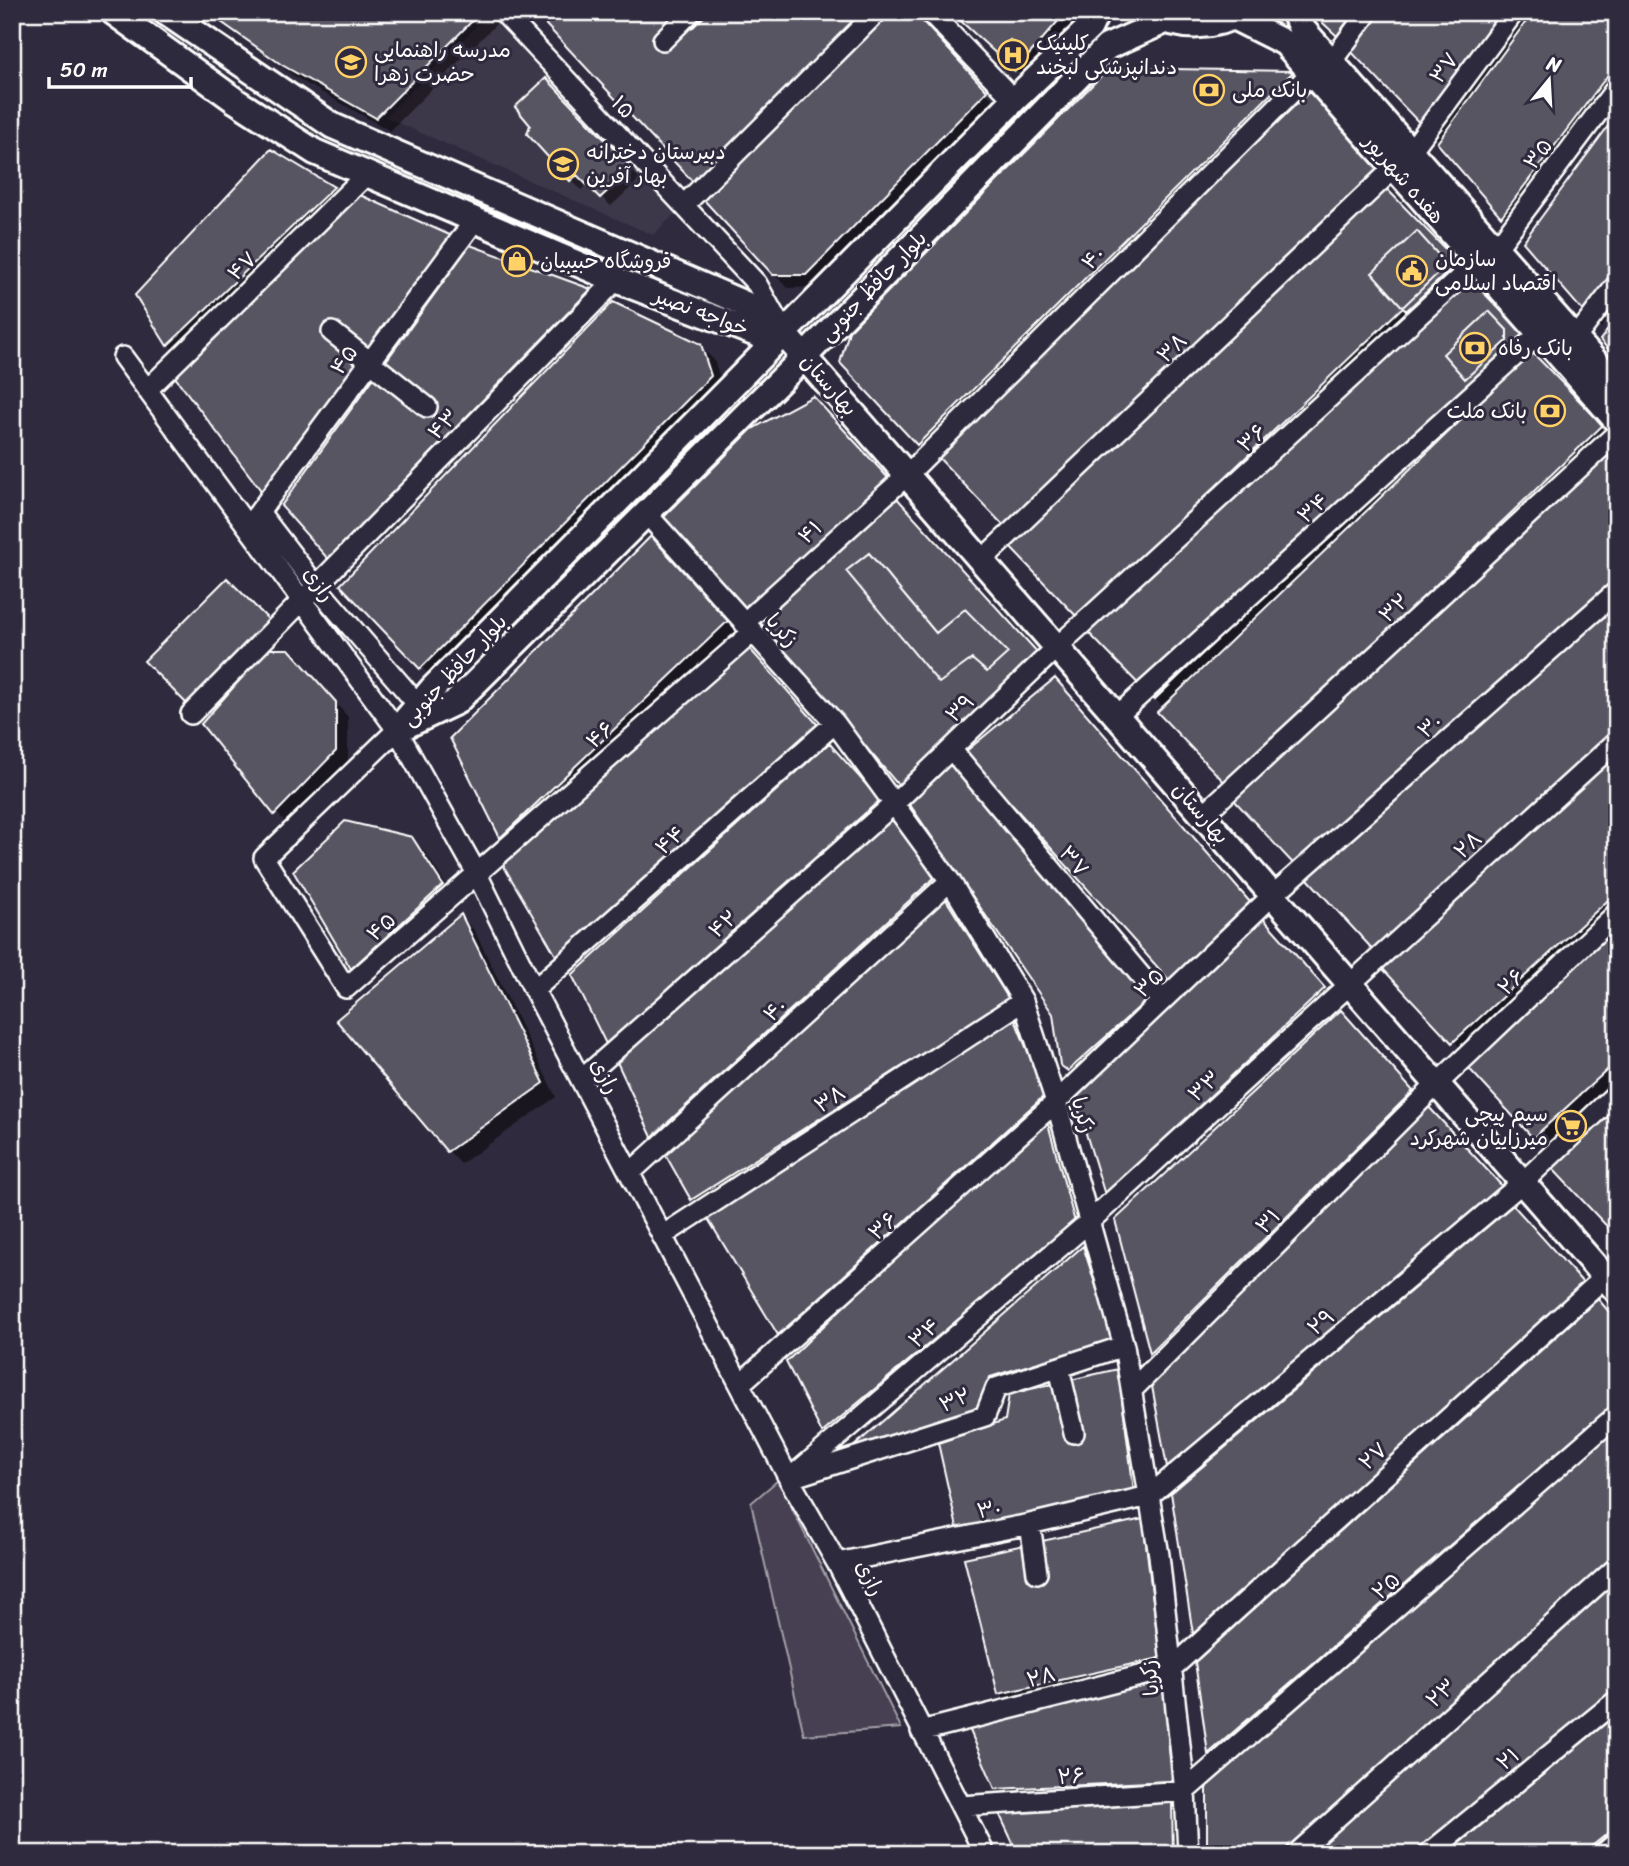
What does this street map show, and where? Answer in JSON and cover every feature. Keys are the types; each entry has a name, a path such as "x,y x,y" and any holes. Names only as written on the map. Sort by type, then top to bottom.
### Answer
{"main road":[{"name":"خواجه نصیر","path":"113,12 236,101 315,152 616,280 740,315"},
{"name":"بلوار حافظ جنوبی","path":"397,730 1014,100 1090,27 1097,12"},
{"name":"هفده شهریور","path":"1294,12 1321,67 1487,256 1575,339 1617,386"},
{"name":"خواجه نصیر","path":"171,14 333,126 740,315 759,335 785,334"},
{"name":"هفده شهریور","path":"1238,15 1321,67"},
{"path":"1157,17 1199,26 1238,15"},
{"name":"بلوار حافظ جنوبی","path":"397,730 456,702 804,357 1107,47 1157,17"},
{"name":"هفده شهریور","path":"1487,256 1540,333 1617,421"},
{"name":"بهارستان","path":"785,334 1522,1183 1613,1278"}],"street":[{"name":"۱۵","path":"503,12 757,284 785,334"},
{"path":"663,40 691,12"},
{"path":"684,205 877,12"},
{"path":"1321,67 1368,12"},
{"name":"۳۷","path":"1403,160 1514,12"},
{"path":"941,16 1014,100"},
{"name":"۴۰","path":"907,475 1321,67"},
{"name":"۳۵","path":"1487,256 1617,87"},
{"name":"۳۸","path":"981,561 1403,160"},
{"name":"۴۷","path":"147,390 368,174"},
{"name":"۴۵","path":"254,519 475,220"},
{"name":"۳۶","path":"1057,647 1487,256"},
{"name":"۴۳","path":"191,714 616,280"},
{"path":"1575,339 1617,284"},
{"path":"332,332 428,407"},
{"name":"۳۴","path":"1117,716 1540,333"},
{"name":"رازی","path":"123,357 254,519 302,600 397,730 476,872 534,990 789,1479 837,1563 985,1854"},
{"name":"۳۲","path":"1203,815 1617,433"},
{"name":"۴۱","path":"749,627 907,475"},
{"name":"زکریا","path":"645,512 835,723 950,881 1023,1001 1056,1102 1124,1346 1149,1496 1172,1668 1185,1791 1188,1854"},
{"path":"254,519 316,586 419,706"},
{"name":"۳۰","path":"1273,895 1617,591"},
{"name":"۴۶","path":"476,872 749,627"},
{"name":"۳۹","path":"895,802 1057,647"},
{"name":"۴۴","path":"534,990 835,723"},
{"name":"۴۵","path":"397,730 264,858 346,988 476,872"},
{"name":"۲۸","path":"1349,984 1617,741"},
{"name":"۳۷","path":"951,749 1162,1001"},
{"name":"۴۲","path":"581,1080 895,802"},
{"name":"۴۰","path":"630,1173 950,881"},
{"name":"۳۵","path":"1056,1102 1273,895"},
{"name":"۲۶","path":"1437,1084 1617,913"},
{"name":"۳۳","path":"1089,1222 1349,984"},
{"name":"۳۸","path":"662,1236 1023,1001"},
{"name":"۳۱","path":"1132,1390 1437,1084"},
{"name":"۲۹","path":"1149,1496 1522,1183 1617,1093"},
{"name":"۳۶","path":"740,1384 1056,1102"},
{"name":"۳۴","path":"789,1479 1089,1222"},
{"name":"۲۷","path":"1172,1668 1613,1278"},
{"name":"۳۲","path":"789,1479 985,1416 996,1388 1124,1346"},
{"path":"1059,1367 1074,1433"},
{"name":"۲۵","path":"1185,1791 1617,1415"},
{"name":"۳۰","path":"837,1563 1030,1524 1149,1496"},
{"path":"1030,1524 1037,1573"},
{"name":"۲۳","path":"1296,1854 1617,1567"},
{"name":"۲۸","path":"921,1731 1172,1668"},
{"name":"۲۱","path":"1428,1854 1617,1700"},
{"name":"۲۶","path":"961,1807 1185,1791"},
{"path":"1603,1854 1617,1842"}],"shaded area":[{"name":"دبیرستان دخترانه بهار آفرین","path":"489,14 678,211 653,235 385,117"},
{"path":"778,1480 901,1728 804,1735 751,1503"}],"building":[{"path":"207,12 481,12 376,118 282,65"},
{"path":"534,12 677,12 692,28 709,12 866,12 695,184"},
{"path":"892,12 914,12 987,91 806,275 773,275 703,199"},
{"path":"951,12 1066,12 1015,71"},
{"path":"1311,12 1354,12 1337,36"},
{"path":"1369,12 1510,12 1426,130 1344,44"},
{"path":"1533,12 1617,12 1617,63 1501,217 1437,143"},
{"name":"کلینیک دندانپزشکی لبخند","path":"1010,40 1028,57 1015,71 997,53"},
{"path":"1109,68 1294,71 917,445 840,363 849,331"},
{"path":"546,78 632,168 600,198 577,175 570,181 527,134 530,125 515,107"},
{"path":"1309,92 1380,166 1004,526 934,453"},
{"path":"1617,114 1617,277 1587,316 1523,242"},
{"path":"271,149 334,187 167,346 135,295"},
{"path":"1383,185 1454,258 1078,618 1008,545"},
{"path":"351,191 452,236 263,493 175,377"},
{"name":"سازمان اقتصاد اسلامی","path":"1417,231 1451,269 1406,311 1372,273"},
{"path":"470,245 591,289 328,559 281,506"},
{"path":"1458,266 1529,340 1154,700 1083,627"},
{"path":"613,302 701,344 711,376 420,669 340,585"},
{"name":"بانک رفاه","path":"1489,311 1507,330 1507,341 1465,379 1443,354"},
{"path":"1617,318 1617,359 1600,340"},
{"path":"1532,352 1603,425 1227,785 1157,712"},
{"path":"813,396 890,480 745,607 664,517 752,429"},
{"path":"1617,447 1617,585 1302,873 1233,799"},
{"path":"895,496 1040,655 899,786 758,620"},
{"path":"651,536 728,621 500,838 450,738"},
{"path":"869,553 936,633 965,609 1008,653 987,672 972,659 939,683 846,571"},
{"path":"227,578 270,621 187,704 144,661"},
{"path":"1617,595 1617,733 1376,953 1307,878"},
{"path":"749,648 818,725 558,959 503,865"},
{"path":"267,649 289,649 336,702 336,751 274,815 201,724"},
{"path":"1055,678 1250,902 1169,980 965,752"},
{"path":"829,743 880,800 606,1044 572,975"},
{"path":"1617,753 1617,892 1452,1043 1382,968"},
{"path":"949,763 1149,998 1068,1071 1060,1065 1053,1014 908,802"},
{"path":"892,817 934,878 652,1137 616,1060"},
{"path":"345,821 412,837 443,885 351,969 293,871"},
{"path":"945,898 1009,999 691,1200 665,1154"},
{"path":"461,914 544,1083 447,1152 336,1020"},
{"path":"1262,917 1325,988 1105,1195 1075,1098"},
{"path":"1617,923 1617,1061 1533,1138 1464,1063"},
{"path":"1341,1010 1413,1091 1150,1353 1115,1220"},
{"path":"1014,1017 1045,1095 778,1335 707,1217"},
{"path":"1428,1106 1502,1186 1167,1467 1151,1381"},
{"path":"1617,1106 1617,1237 1551,1167"},
{"path":"1045,1113 1075,1222 822,1433 786,1362"},
{"path":"1513,1205 1585,1285 1193,1634 1171,1493"},
{"path":"1083,1246 1113,1339 990,1377 980,1409 845,1454"},
{"path":"1598,1299 1617,1321 1617,1401 1208,1754 1195,1662"},
{"path":"1118,1369 1134,1491 958,1532 938,1443 1005,1420 1009,1394"},
{"path":"1617,1425 1617,1554 1280,1854 1207,1854 1207,1782"},
{"path":"1143,1519 1160,1658 998,1694 964,1558"},
{"path":"1617,1581 1617,1687 1412,1854 1311,1854"},
{"path":"1163,1682 1172,1781 995,1789 968,1726"},
{"path":"1617,1714 1617,1826 1582,1854 1446,1854"},
{"path":"1172,1802 1173,1854 1018,1854 998,1811"}],"place":[{"name":"کلینیک دندانپزشکی لبخند","path":"1013,55"},
{"name":"مدرسه راهنمایی حضرت زهرا","path":"351,62"},
{"name":"بانک ملی","path":"1209,90"},
{"name":"دبیرستان دخترانه بهار آفرین","path":"563,164"},
{"name":"فروشگاه حبیبیان","path":"517,261"},
{"name":"سازمان اقتصاد اسلامی","path":"1412,271"},
{"name":"بانک رفاه","path":"1475,348"},
{"name":"بانک ملت","path":"1550,411"},
{"name":"سیم پیچی میرزاییان شهرکرد","path":"1571,1126"}]}
